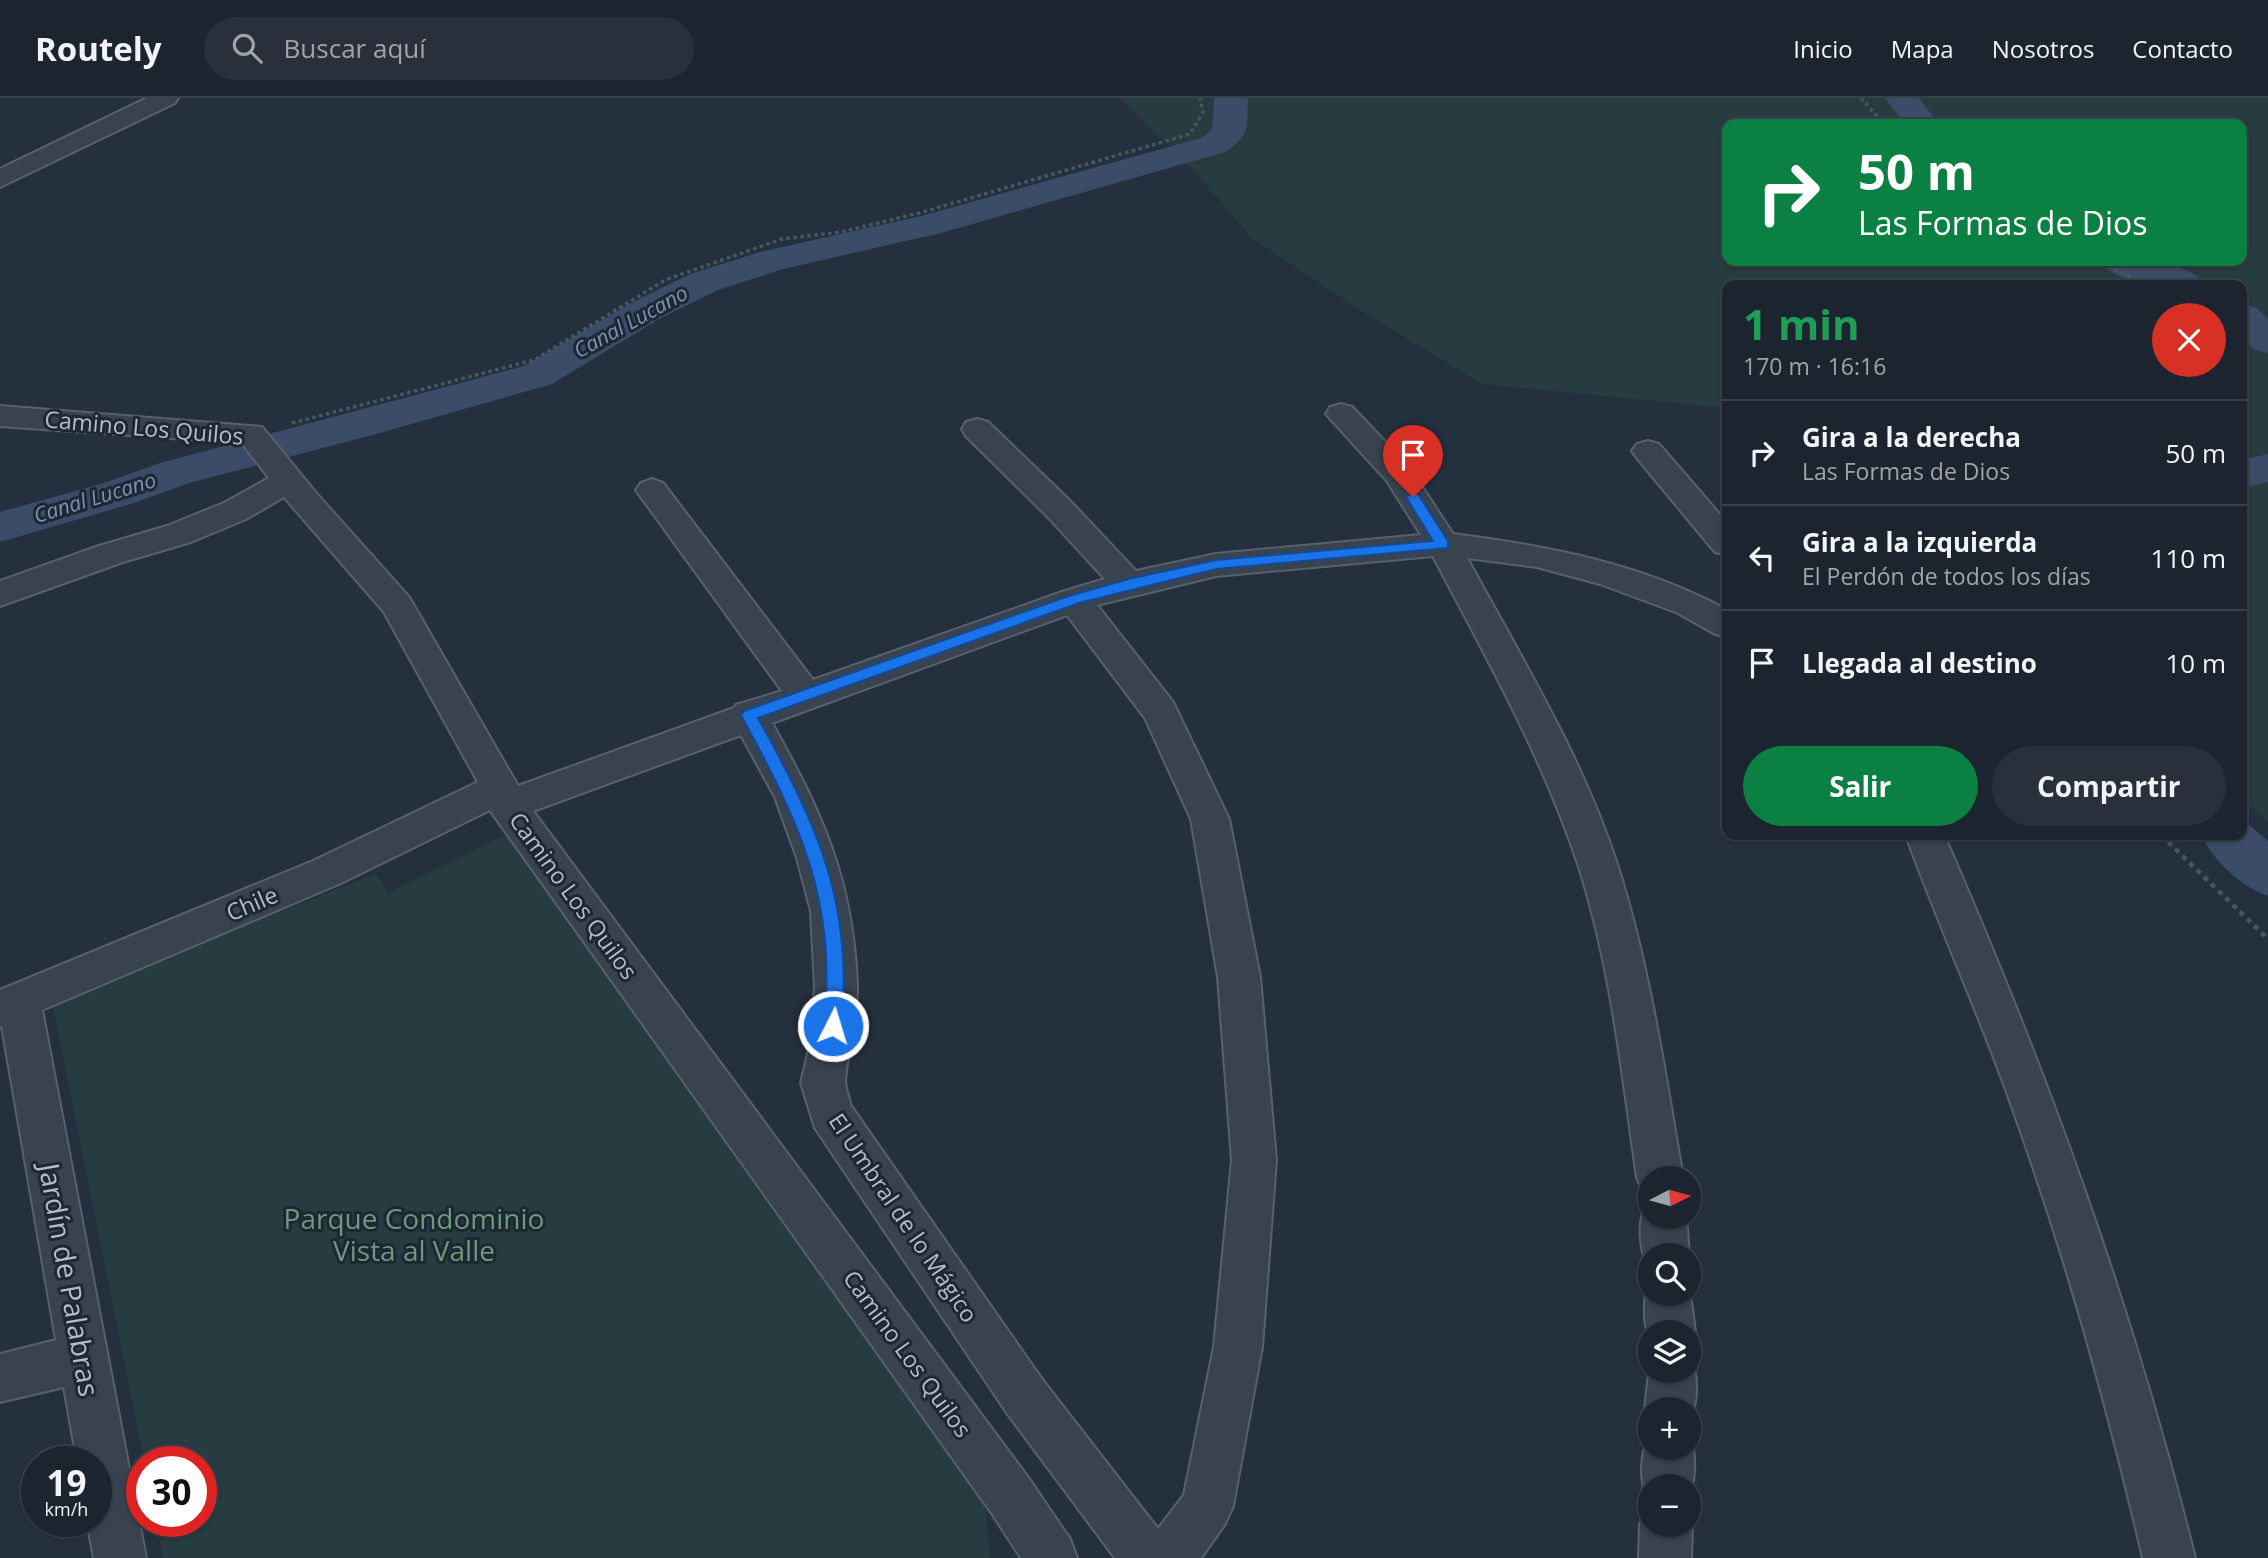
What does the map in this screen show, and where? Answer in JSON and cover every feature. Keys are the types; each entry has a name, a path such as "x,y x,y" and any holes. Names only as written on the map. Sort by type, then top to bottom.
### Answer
{"street":[{"path":"0,179 166,98"},
{"path":"1341,414 1398,474 1443,544 1534,714 1567,782 1598,866 1628,971 1658,1166"},
{"name":"Camino Los Quilos","path":"0,416 251,434 288,481 397,606 503,797 1009,1494 1051,1558"},
{"path":"977,429 1059,509 1129,584"},
{"path":"1648,452 1722,538"},
{"path":"0,594 111,554 179,534 235,512 288,481"},
{"path":"652,490 805,696"},
{"name":"Chile","path":"9,1006 503,797 805,696 1074,600 1129,584 1216,565 1443,544 1537,556 1610,575 1689,605 1722,622"},
{"path":"1074,600 1160,712 1210,818 1239,976 1255,1160 1238,1347 1207,1506 1169,1558"},
{"name":"El Umbral de lo Mágico","path":"749,715 793,797 817,858 831,911 836,987 831,1045 823,1083 831,1114 976,1328 1105,1506 1148,1558"},
{"path":"1927,840 2019,1065 2064,1190 2108,1330 2169,1558"},
{"name":"Jardín de Palabras","path":"9,1006 84,1358 120,1558"},
{"path":"0,1378 84,1358"},
{"path":"1009,1494 1023,1558"},
{"path":"1665,1558 1666,1537"}],"path":[{"path":"251,434 534,360 635,301 665,280 706,264 749,253 782,239 841,232 923,212 1190,134 1203,112 1199,98"},
{"path":"1861,98 1880,119"},
{"path":"2106,266 2139,280"},
{"path":"2166,840 2268,939"}],"green space":[{"path":"1120,98 2268,98 2268,823 2247,803 2247,280 1722,280 1722,408 1482,384 1352,305 1251,237 1198,175"},
{"name":"Parque Condominio Vista al Valle","path":"507,834 985,1503 990,1558 163,1558 159,1537 217,1537 217,1446 141,1446 52,1002 376,874 388,893"}],"waterway":[{"name":"Canal Lucano","path":"0,527 119,493 175,473 361,425 538,375 645,311 704,282 773,260 928,225 1213,145 1229,134 1231,98"},
{"path":"1902,98 1918,119"},
{"path":"2133,266 2173,280"},
{"path":"2247,321 2268,341"},
{"path":"2247,473 2268,468"},
{"path":"2232,840 2268,874"}],"route":[{"path":"833,1026 836,987 831,911 817,858 793,797 749,715 1074,600 1129,584 1216,565 1443,544 1413,497"}]}
